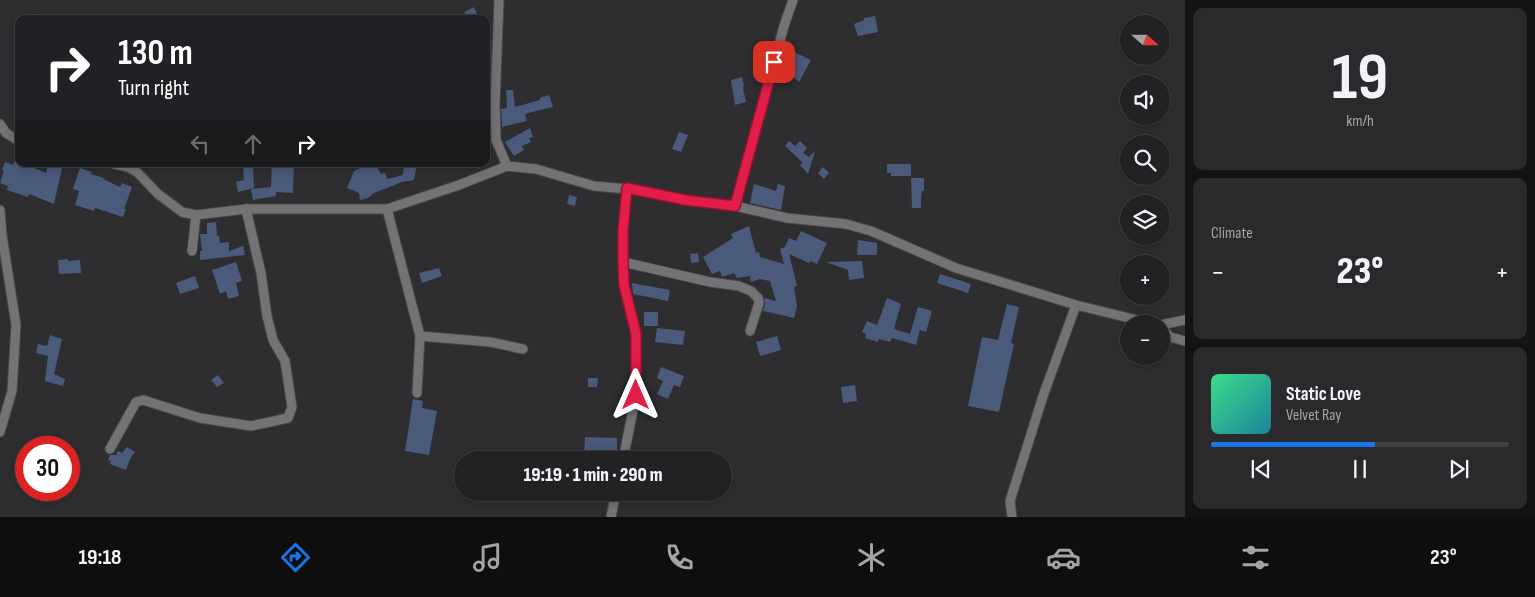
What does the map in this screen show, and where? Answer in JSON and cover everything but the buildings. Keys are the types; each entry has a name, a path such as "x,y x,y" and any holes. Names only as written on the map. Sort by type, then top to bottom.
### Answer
{"street":[{"path":"499,0 496,140 506,166"},
{"path":"735,206 784,26 793,0"},
{"path":"0,124 6,133 15,139"},
{"path":"128,167 138,172 158,194 182,212 196,215 246,210 387,209 459,185 506,166 536,170 594,186 627,188 685,200 735,206 787,218 846,224 871,231 956,268 1120,315"},
{"path":"625,451 636,395 636,334 624,285 623,262 623,231 627,188"},
{"path":"387,209 420,336 417,393"},
{"path":"0,210 16,325 12,391 0,432"},
{"path":"110,449 136,402 143,400 200,418 251,426 288,418 292,407 285,361 273,340 267,316 262,274 246,210"},
{"path":"192,251 196,215"},
{"path":"623,262 710,282 739,286 750,291 758,298 759,304 750,331"},
{"path":"1012,517 1010,501 1043,396 1076,304"},
{"path":"1170,324 1185,320"},
{"path":"420,336 490,342 524,349"},
{"path":"1170,337 1185,341"},
{"path":"611,517 614,501"}],"route":[{"path":"636,395 636,334 624,285 623,231 627,188 685,200 735,206 774,62"}]}
